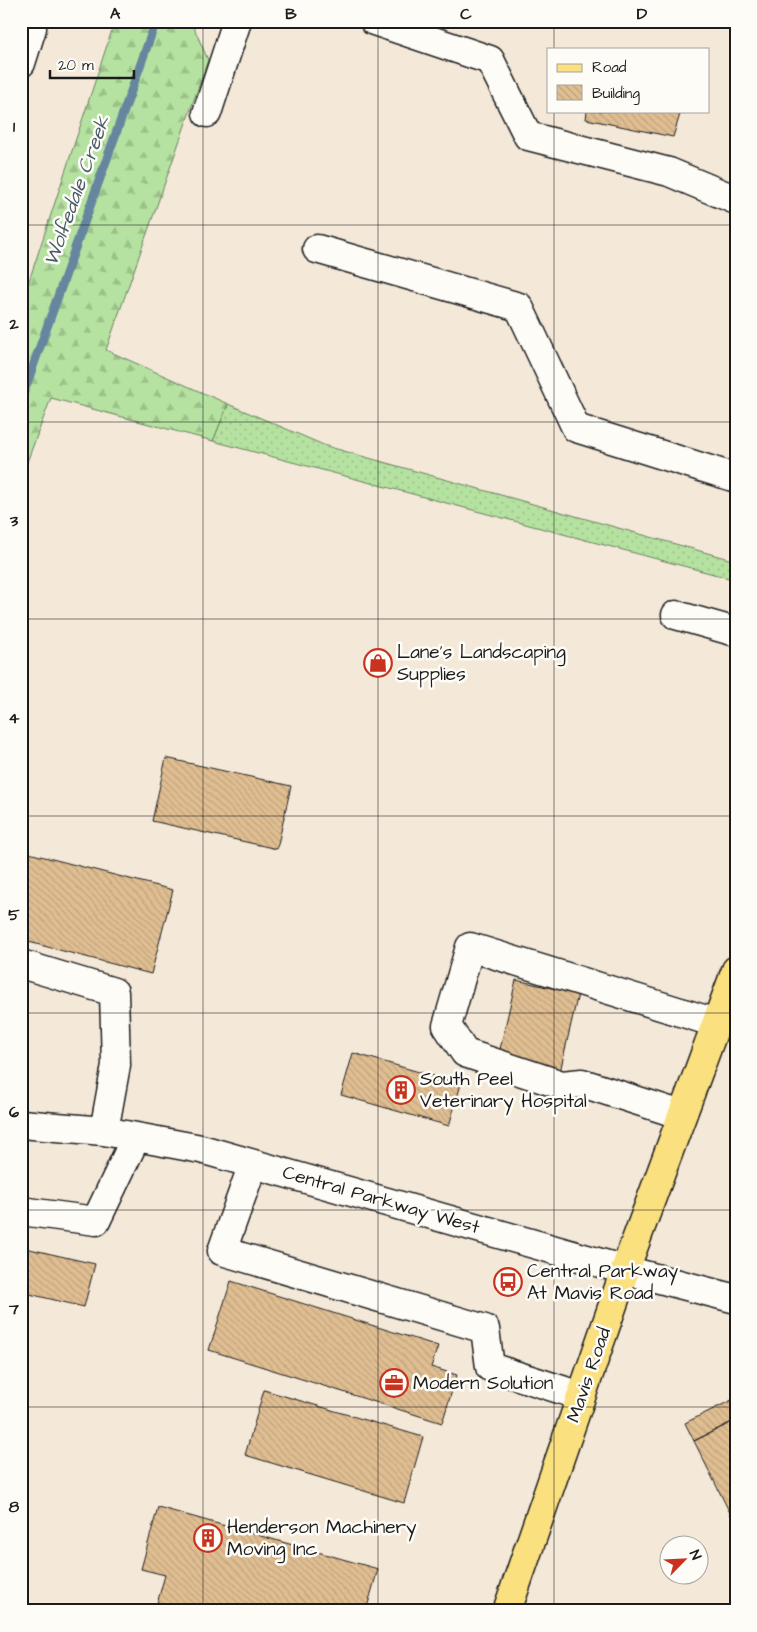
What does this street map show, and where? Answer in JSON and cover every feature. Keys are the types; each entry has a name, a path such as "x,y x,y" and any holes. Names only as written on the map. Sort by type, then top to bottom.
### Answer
{"main road":[{"name":"Mavis Road","path":"507,1611 625,1270 736,970"}],"street":[{"path":"207,113 237,21"},
{"path":"374,21 490,60 528,136 669,172 736,200"},
{"path":"21,25 32,28 21,63"},
{"path":"317,248 519,307 576,428 736,478"},
{"path":"676,615 736,632"},
{"path":"682,1115 582,1083 562,1085 465,1053 447,1026 470,946 716,1023"},
{"path":"21,964 114,992 116,1065 104,1131"},
{"name":"Central Parkway West","path":"21,1124 104,1131 201,1149 625,1270 736,1299"},
{"path":"21,1211 96,1221 136,1138"},
{"path":"253,1164 222,1251 485,1329 490,1367 581,1396"}],"green space":[{"path":"115,21 191,21 208,60 106,350 228,404 213,441 51,398 21,478 21,305"},
{"path":"228,404 326,446 736,561 736,580 213,441"}],"building":[{"path":"587,112 681,112 673,137 586,119"},
{"path":"166,758 291,786 277,849 152,821"},
{"path":"21,851 173,890 151,974 21,940"},
{"path":"516,980 578,994 559,1076 497,1062"},
{"name":"South Peel Veterinary Hospital","path":"353,1053 461,1084 449,1126 341,1095"},
{"path":"21,1247 95,1264 84,1307 21,1292"},
{"path":"231,1281 438,1346 431,1367 457,1375 442,1423 209,1350"},
{"path":"264,1390 423,1437 404,1503 245,1455"},
{"path":"736,1398 736,1420 694,1441 685,1423"},
{"path":"736,1420 736,1525 694,1441"},
{"name":"Henderson Machinery Moving Inc","path":"158,1507 378,1569 366,1611 155,1611 165,1575 141,1569"}],"waterway":[{"name":"Wolfedale Creek","path":"21,400 156,21"}],"place":[{"name":"Lane's Landscaping Supplies","path":"378,663"},
{"name":"South Peel Veterinary Hospital","path":"401,1090"},
{"name":"Central Parkway At Mavis Road","path":"508,1282"},
{"name":"Modern Solution","path":"394,1383"},
{"name":"Henderson Machinery Moving Inc","path":"208,1538"}]}
